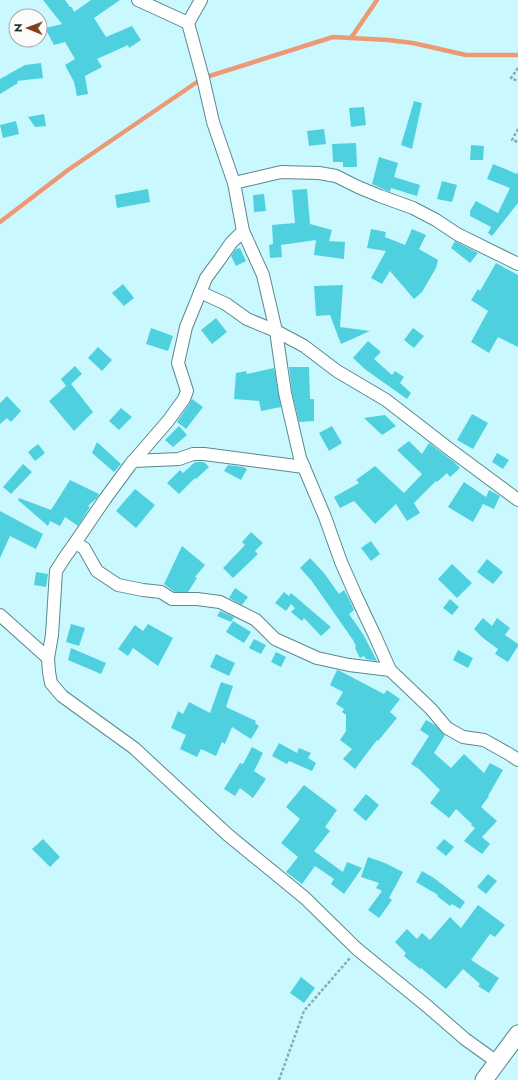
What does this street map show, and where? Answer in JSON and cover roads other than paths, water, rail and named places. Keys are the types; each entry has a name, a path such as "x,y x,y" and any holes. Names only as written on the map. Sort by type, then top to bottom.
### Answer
{"street":[{"path":"138,0 188,23"},
{"path":"201,0 188,23 213,122 234,182 243,231 263,275 276,331 285,393 300,458 325,517 341,562 390,670 431,709 447,728 463,737 484,740 518,760"},
{"path":"234,182 281,172 319,173 336,176 358,187 414,208 457,234 518,264"},
{"path":"243,231 231,243 206,278 186,327 178,363 187,391 184,399 168,421 133,461 65,556 56,572 52,635 48,658 51,683 62,696 134,748 228,835 305,898 357,950 427,1006 465,1039 497,1062"},
{"path":"200,292 226,304 247,319 276,331 304,346 337,371 386,400 518,500"},
{"path":"133,461 179,459 193,454 204,454 304,467"},
{"path":"75,543 84,548 97,571 118,585 161,592 172,599 197,599 220,602 256,620 275,639 317,658 349,665 390,670"},
{"path":"0,615 48,658"},
{"path":"484,1080 518,1034"}],"waterway":[{"path":"351,38 377,0"},
{"path":"0,222 68,170 203,78 333,37 413,43 466,55 518,55"}]}
